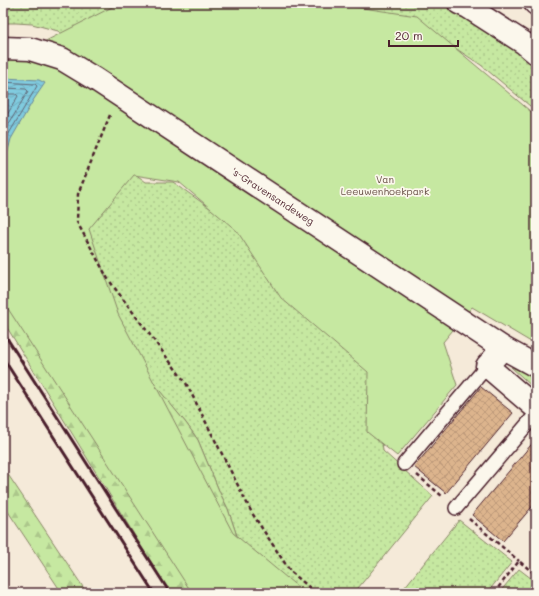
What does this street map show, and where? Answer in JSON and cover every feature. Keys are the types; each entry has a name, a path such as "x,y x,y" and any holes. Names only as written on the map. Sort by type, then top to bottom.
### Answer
{"street":[{"path":"459,3 468,7 524,43 536,53"},
{"name":"'s-Gravensandeweg","path":"3,48 30,49 62,59 118,94 503,348 536,366"},
{"path":"503,348 487,366 536,408"}],"lane":[{"path":"404,464 487,366"},
{"path":"456,508 536,414"}],"path":[{"path":"118,94 78,194 77,222 108,279 186,383 252,513 290,571 316,593"},
{"path":"494,593 519,561 536,575"}],"green space":[{"path":"3,3 445,3 474,19 505,40 536,64 536,111 481,65 446,42 330,18 101,63 58,31 32,24 3,23"},
{"name":"Van Leeuwenhoekpark","path":"120,3 329,3 417,16 536,116 536,345 472,307 443,342 457,385 397,456 367,432 368,372 281,298 237,231 179,182 134,175 89,229 118,314 233,533 305,593 192,593 3,301 3,52 30,49"},
{"path":"34,99 146,182 173,182 258,242 302,300 364,360 376,383 383,451 433,496 354,593 297,593 238,539 228,509 198,440 152,382 11,138"},
{"path":"3,197 186,423 198,440 228,509 238,539 297,593 170,593 3,321"},
{"path":"511,367 536,378 536,390"},
{"path":"3,467 87,593 62,593 3,504"},
{"path":"459,520 512,562 487,593 400,593"},
{"path":"519,569 536,582 536,593 499,593"}],"water":[{"path":"3,79 39,80 45,83 11,139 3,170"},
{"path":"3,170 4,185 3,197"}],"building":[{"path":"481,387 513,413 446,493 414,467"},
{"path":"536,439 536,502 503,541 472,515"}],"railway":[{"path":"3,332 170,593"},
{"path":"3,358 154,593"}]}
